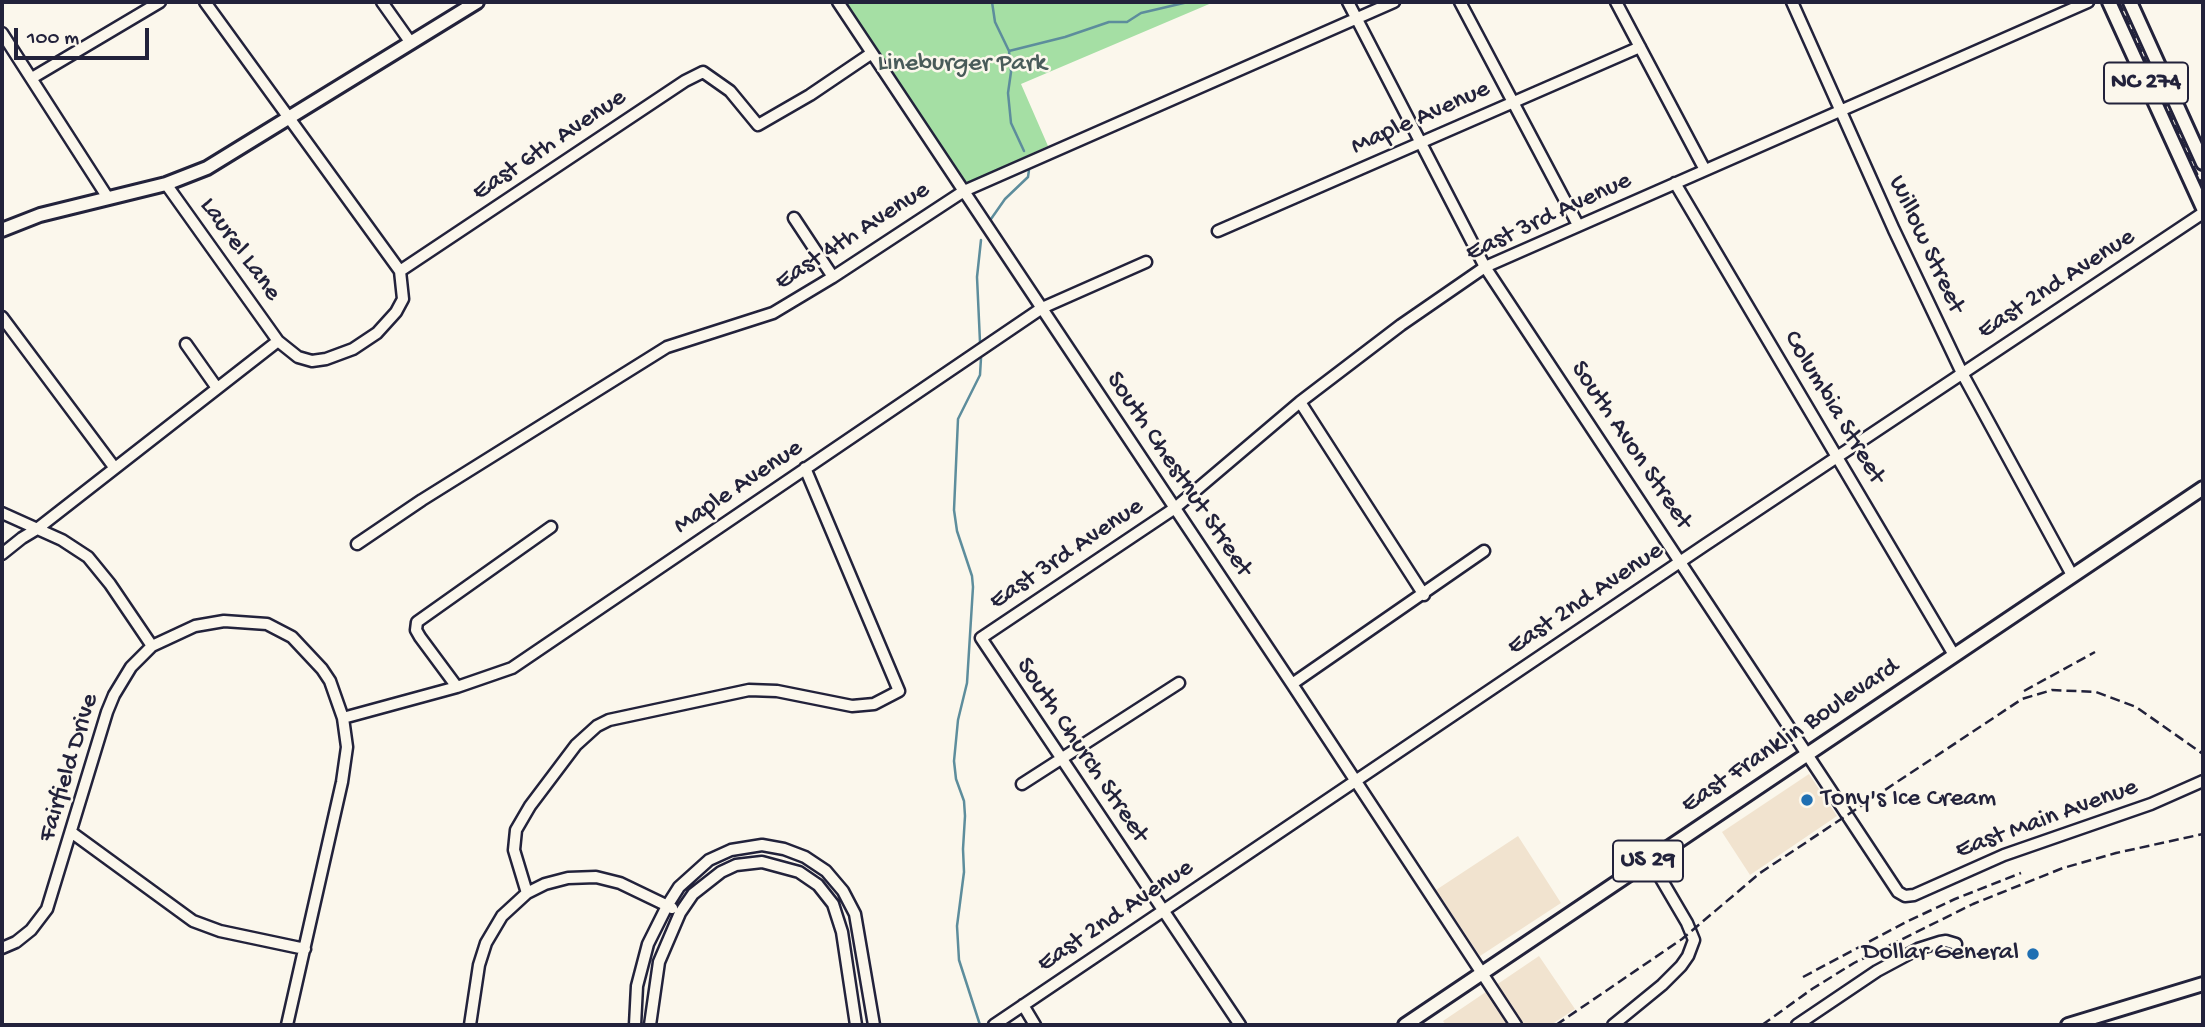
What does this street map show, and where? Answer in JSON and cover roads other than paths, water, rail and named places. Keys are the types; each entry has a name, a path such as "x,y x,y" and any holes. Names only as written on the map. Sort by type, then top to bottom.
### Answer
{"main road":[{"path":"2,230 40,215 166,184 207,168 477,2"},
{"name":"NC 274","path":"2109,2 2203,208"},
{"name":"NC 274","path":"2130,2 2203,163"},
{"name":"East Franklin Boulevard","path":"1405,1025 2203,488"},
{"path":"2068,1025 2203,984"}],"street":[{"path":"32,78 160,2"},
{"path":"2,554 278,341 298,357 312,361 326,359 353,349 377,333 397,312 403,299 400,271 205,2"},
{"path":"382,2 411,43"},
{"name":"South Chestnut Street","path":"838,2 1516,1025"},
{"name":"South Avon Street","path":"1348,2 1485,267 1896,890 1905,896"},
{"name":"East 4th Avenue","path":"356,544 536,427 667,347 762,317 834,277 964,191 1394,2"},
{"path":"1460,2 1578,225"},
{"path":"1616,2 1705,170"},
{"name":"Willow Street","path":"1792,2 1962,373 2072,575"},
{"name":"East 3rd Avenue","path":"981,638 1175,508 1300,402 1401,325 1485,267 2088,2"},
{"path":"2,33 6,48 32,78 108,198"},
{"name":"Maple Avenue","path":"1218,230 1640,47"},
{"name":"East 6th Avenue","path":"400,271 685,81 703,72 730,91 758,125 810,95 872,53"},
{"name":"Columbia Street","path":"1675,183 1954,655"},
{"name":"Laurel Lane","path":"166,184 278,341"},
{"name":"East 2nd Avenue","path":"994,1025 1681,561 2203,213"},
{"path":"794,218 834,277"},
{"name":"Maple Avenue","path":"343,718 457,687 512,668 1042,308 1146,262"},
{"path":"2,317 114,467"},
{"path":"186,344 217,388"},
{"path":"1300,402 1424,595"},
{"path":"527,893 514,850 516,830 530,806 576,745 597,726 609,720 749,690 777,691 852,706 874,704 899,691 806,468"},
{"path":"2,513 62,540 88,557 152,646"},
{"path":"457,687 419,637 417,622 551,527"},
{"path":"1292,684 1485,551"},
{"name":"Fairfield Drive","path":"2,948 32,930 47,909 114,695 131,667 152,646 182,630 209,622 253,622 280,629 297,642 330,681 343,718 347,747 342,782 287,1025"},
{"name":"South Church Street","path":"981,638 1240,1025"},
{"path":"1022,784 1179,683"},
{"name":"East Main Avenue","path":"1905,896 1914,895 2004,855 2151,804 2203,781"},
{"path":"71,832 168,905 193,920 220,931 304,948"},
{"path":"635,1025 635,1000 640,972 653,931 679,887 700,867 731,850 754,846 772,846 805,857 836,881 855,914 874,1025"},
{"path":"1613,1025 1662,985 1681,966 1692,947 1693,940 1687,923 1650,860"},
{"path":"650,1025 659,962 680,913 693,894 707,881 736,865 762,862 799,872 826,894 839,917 856,1025"},
{"path":"470,1025 479,965 486,943 502,916 527,893 568,877 596,877 620,883 680,913"},
{"path":"1797,1025 1877,971 1918,950 1940,942 1956,944"},
{"path":"1023,1005 1035,1025"}],"waterway":[{"path":"992,2 995,22 1009,51 1011,72 1008,93 1011,123 1024,151"},
{"path":"1009,51 1065,37 1109,22 1127,22 1141,13 1188,2"},
{"path":"991,219 1005,199 1028,177 1029,170"},
{"path":"980,342 977,277 981,240"},
{"path":"980,1025 959,960 957,926 964,872 965,816 954,761 958,720 967,683 973,587 957,531 954,510 958,419 980,375 981,358"}],"railway":[{"path":"2119,2 2203,187"},
{"path":"2024,691 2095,652"},
{"path":"1556,1025 1682,939 1760,873 2022,699 2052,690 2096,692 2136,707 2203,754"},
{"path":"1762,1025 1854,963 1973,904 2063,868 2203,834"},
{"path":"1803,977 1906,922 2021,873"}],"place":[{"name":"Tony's Ice Cream","path":"1807,800"},
{"name":"Dollar General","path":"2033,954"}],"park label":[{"name":"Lineburger Park","path":"962,65"}]}
